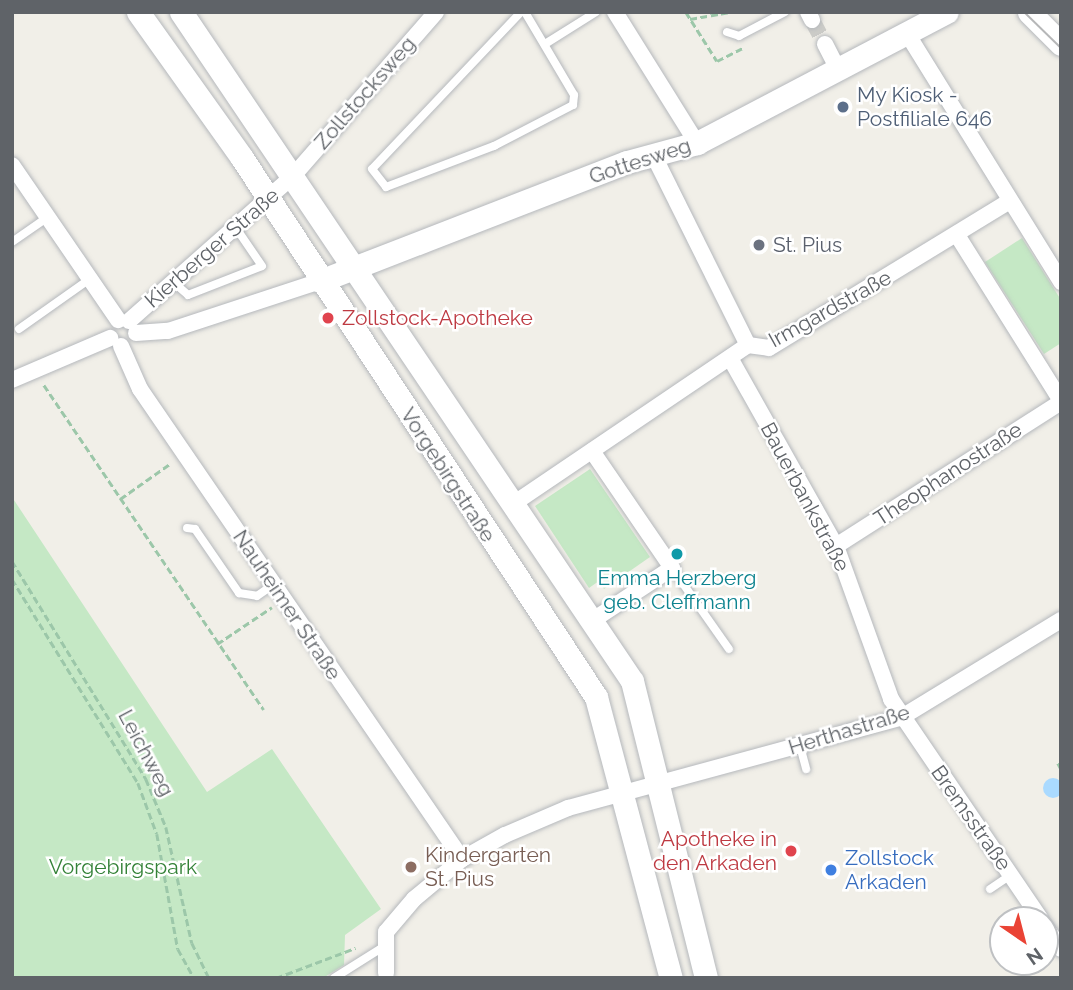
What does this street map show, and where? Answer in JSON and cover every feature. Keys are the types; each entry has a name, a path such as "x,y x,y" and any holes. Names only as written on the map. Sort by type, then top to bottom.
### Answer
{"main road":[{"name":"Vorgebirgstraße","path":"138,12 268,201 597,697 624,791 671,978"},
{"name":"Vorgebirgstraße","path":"181,12 294,174 632,681 706,978"},
{"name":"Gottesweg","path":"320,281 697,142 839,71 947,12"},
{"path":"1030,12 1061,44"}],"street":[{"name":"Zollstocksweg","path":"294,174 436,12"},
{"path":"615,12 697,142"},
{"path":"908,35 1008,202 1061,282"},
{"path":"825,44 839,71"},
{"path":"653,156 748,345"},
{"path":"12,165 90,279 128,325"},
{"name":"Kierberger Straße","path":"12,380 116,342 128,325 172,281 268,201 294,174"},
{"name":"Irmgardstraße","path":"513,504 748,345 769,348 1008,202"},
{"path":"957,235 1061,402"},
{"name":"Kierberger Straße","path":"128,325 169,331 320,281"},
{"name":"Kierberger Straße","path":"116,342 128,325"},
{"name":"Nauheimer Straße","path":"116,342 140,390 462,859"},
{"name":"Bauerbankstraße","path":"730,358 836,546 902,717"},
{"name":"Theophanostraße","path":"836,546 1061,402"},
{"path":"592,451 672,568 593,620"},
{"name":"Herthastraße","path":"384,940 462,859 568,807 902,717 1061,620"},
{"name":"Bremsstraße","path":"902,717 1032,906"},
{"path":"384,940 386,973"}],"lane":[{"path":"523,12 545,44 574,95 565,114 386,187 372,169 523,12"},
{"path":"545,44 596,12"},
{"path":"727,32 739,36 785,12"},
{"path":"12,242 48,217"},
{"path":"172,281 188,295 262,266 236,228"},
{"path":"19,329 90,279"},
{"path":"187,528 195,529 239,593 257,596 274,585"},
{"path":"672,568 729,649"},
{"path":"800,746 806,769"},
{"path":"990,889 1011,875"},
{"path":"334,978 384,940"}],"path":[{"path":"690,19 728,12"},
{"path":"738,12 756,12"},
{"path":"35,372 217,644 264,709"},
{"path":"120,499 185,453"},
{"name":"Leichweg","path":"12,562 146,779 166,827 192,943 209,978"},
{"name":"Leichweg","path":"12,579 138,783 157,834 178,949 194,978"},
{"path":"217,644 283,599"},
{"path":"1058,763 1061,769"},
{"path":"276,978 323,965 384,940"}],"green space":[{"path":"1022,238 1061,300 1061,343 1044,354 985,262"},
{"path":"590,469 650,557 604,589 599,581 589,588 535,506"},
{"name":"Vorgebirgspark","path":"12,497 207,792 272,749 381,909 345,935 344,965 323,978 12,978"}],"water":[{"path":"1053,778 1060,781 1063,788 1060,795 1053,798 1046,795 1043,788 1046,781"}],"tunnel":[{"path":"812,20 825,44"}],"tram line":[{"path":"1024,12 1061,48"}],"place":[{"name":"My Kiosk - Postfiliale 646","path":"843,107"},
{"name":"St. Pius","path":"759,245"},
{"name":"Zollstock-Apotheke","path":"328,318"},
{"name":"Emma Herzberg geb. Cleffmann","path":"677,554"},
{"name":"Apotheke in den Arkaden","path":"791,851"},
{"name":"Kindergarten St. Pius","path":"411,867"},
{"name":"Zollstock Arkaden","path":"831,870"}]}
